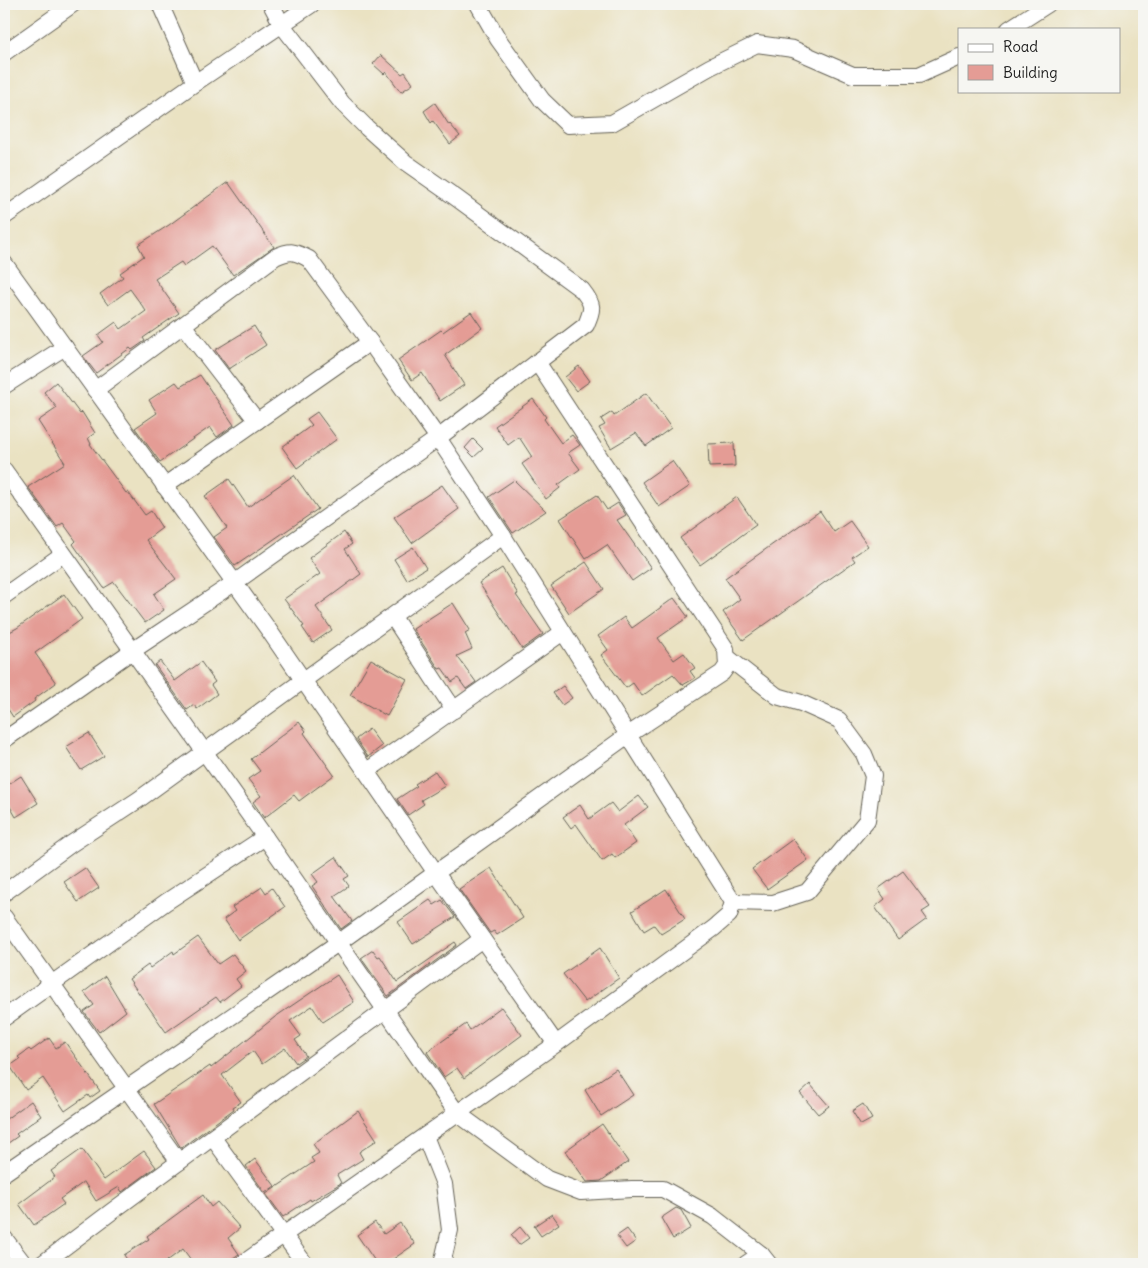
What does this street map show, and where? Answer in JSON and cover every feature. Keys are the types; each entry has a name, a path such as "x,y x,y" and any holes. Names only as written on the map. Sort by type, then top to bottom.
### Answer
{"street":[{"path":"4,53 73,4"},
{"path":"160,4 195,82"},
{"path":"4,740 132,650 234,582 438,438 586,325 592,310 591,301 582,290 405,162 367,128 342,104 282,25 271,4"},
{"path":"5,215 195,82 312,4"},
{"path":"478,4 498,38 542,100 568,125 612,123 710,67 757,44 793,49 854,75 919,75 958,57"},
{"path":"1011,28 1048,4"},
{"path":"95,390 275,258 288,252 297,252 309,260 438,438 503,536 733,902 730,915 714,928 556,1044 242,1264"},
{"path":"4,264 234,582 556,1044"},
{"path":"183,325 257,421"},
{"path":"164,486 370,342"},
{"path":"4,386 65,347"},
{"path":"4,1173 338,943 628,735 722,674 727,666 726,649 537,362"},
{"path":"4,470 265,837 458,1113 547,1179 581,1192 632,1188 664,1189 712,1216 765,1259"},
{"path":"4,892 205,753 503,536"},
{"path":"4,596 63,554"},
{"path":"393,617 454,710"},
{"path":"366,771 563,632"},
{"path":"727,657 777,696 801,703 839,720 864,754 873,776 867,820 807,892 773,903 733,902"},
{"path":"4,1018 166,902 265,837"},
{"path":"4,917 179,1162"},
{"path":"42,1264 482,940"},
{"path":"425,1136 444,1184 450,1230 442,1264"},
{"path":"213,1138 305,1264"},
{"path":"4,1238 24,1264"},
{"path":"746,1264 765,1259"}],"building":[{"path":"381,55 402,74 405,72 413,84 401,92 386,72 384,74 373,64"},
{"path":"435,103 449,125 460,136 450,144 433,121 431,123 424,111"},
{"path":"228,182 274,247 233,275 212,246 184,266 181,262 155,279 179,313 143,338 145,341 132,350 130,348 96,373 83,356 103,342 98,335 116,322 121,329 146,311 130,289 108,305 100,294 123,277 120,273 144,256 138,245"},
{"path":"471,312 482,328 445,355 464,385 440,401 422,373 412,380 398,360"},
{"path":"254,326 266,345 229,369 215,350"},
{"path":"579,366 590,381 576,391 565,377"},
{"path":"200,375 234,425 217,437 210,427 160,462 135,428 157,413 149,400 176,382 180,387"},
{"path":"56,382 80,414 82,412 95,433 88,438 90,444 126,493 128,492 145,515 151,511 162,528 146,540 176,579 154,594 164,610 145,623 114,582 104,588 73,544 76,541 63,523 57,527 28,487 65,463 38,421 57,408 44,392"},
{"path":"646,393 671,428 646,446 636,433 611,448 599,428 605,425 601,419 612,412 614,416"},
{"path":"533,399 561,443 572,435 580,445 568,453 580,469 558,485 560,488 546,499 522,464 532,457 519,437 508,445 495,426"},
{"path":"317,412 337,439 297,468 282,447 312,425 307,419"},
{"path":"473,439 483,449 474,457 465,448"},
{"path":"734,443 735,466 709,467 708,444"},
{"path":"672,461 690,486 659,507 642,482"},
{"path":"294,475 318,509 235,566 214,537 227,528 205,496 229,479 248,507"},
{"path":"514,480 546,511 513,533 489,497"},
{"path":"442,485 459,509 412,543 394,517"},
{"path":"597,495 607,510 618,503 626,515 617,520 651,568 632,581 607,545 586,559 560,519"},
{"path":"737,497 756,525 700,565 680,538"},
{"path":"820,511 834,532 850,521 868,546 852,557 855,561 743,640 723,612 740,599 725,578"},
{"path":"344,532 352,544 345,549 361,574 316,607 332,630 313,643 302,627 304,626 284,599 320,574 309,558"},
{"path":"413,547 426,568 407,580 394,559"},
{"path":"586,562 604,589 569,613 551,586"},
{"path":"502,568 518,594 516,595 543,634 522,649 479,583"},
{"path":"64,594 82,619 35,653 56,683 13,717 4,703 4,635 17,628"},
{"path":"674,598 688,617 658,638 674,660 684,653 695,668 690,671 695,678 683,685 673,674 642,696 633,683 626,688 601,655 608,650 598,636 624,617 632,628"},
{"path":"453,603 470,630 465,633 472,649 457,656 476,682 466,689 458,678 452,682 442,668 439,669 413,629"},
{"path":"371,659 407,679 387,716 350,695"},
{"path":"160,661 175,681 201,662 215,682 211,685 217,694 197,709 194,705 187,710 155,665"},
{"path":"563,686 572,698 562,705 553,693"},
{"path":"299,722 306,731 304,733 334,775 299,801 294,795 264,818 253,802 261,796 248,779 260,771 251,759"},
{"path":"369,729 382,746 368,757 356,739"},
{"path":"89,733 104,756 81,770 66,747"},
{"path":"435,771 445,786 421,800 424,804 408,815 397,799"},
{"path":"21,776 38,803 16,817 4,796 4,787"},
{"path":"639,796 648,807 624,825 636,843 615,858 612,854 602,861 576,824 571,828 563,817 580,805 589,819 611,803 618,812"},
{"path":"793,839 808,860 767,889 752,869"},
{"path":"336,857 349,876 344,879 349,886 334,896 352,921 341,929 312,886 318,882 312,874"},
{"path":"85,868 99,888 78,902 64,882"},
{"path":"491,868 523,918 497,935 494,931 490,933 459,889"},
{"path":"903,871 930,907 922,912 927,919 898,940 875,907 885,899 878,889"},
{"path":"262,887 266,893 272,888 285,907 238,940 224,919 235,911 232,907"},
{"path":"666,889 685,919 661,934 654,925 644,931 632,911"},
{"path":"430,900 434,905 442,900 455,917 413,944 398,922"},
{"path":"198,937 218,964 233,954 246,971 236,979 241,986 220,1002 216,997 166,1032 129,979 148,965 150,968 173,951 174,954"},
{"path":"455,942 457,945 388,996 361,958 373,950 378,957 380,956 397,982"},
{"path":"600,948 619,978 585,1002 563,974"},
{"path":"337,975 354,1002 323,1022 312,1006 290,1021 301,1036 295,1040 306,1056 296,1063 285,1048 262,1064 253,1051 222,1075 241,1102 181,1148 154,1104 210,1066 211,1068 275,1017"},
{"path":"105,976 126,1011 99,1032 84,1012 94,1005 84,992"},
{"path":"501,1007 522,1035 464,1078 457,1068 444,1077 427,1052 466,1024 470,1030"},
{"path":"49,1038 56,1048 65,1042 100,1091 90,1098 88,1095 65,1111 43,1078 26,1090 10,1066 29,1049 31,1051"},
{"path":"616,1069 633,1095 601,1116 585,1090"},
{"path":"810,1084 829,1106 818,1114 800,1093"},
{"path":"31,1101 41,1116 16,1134 18,1136 4,1146 4,1117 6,1119"},
{"path":"863,1104 872,1119 861,1125 852,1111"},
{"path":"358,1111 377,1140 359,1152 363,1159 337,1175 341,1183 311,1201 310,1199 283,1217 266,1194 314,1162 311,1158 319,1153 313,1144"},
{"path":"602,1124 628,1162 601,1181 587,1182 565,1151"},
{"path":"82,1149 104,1180 144,1151 156,1167 122,1192 119,1187 96,1201 84,1182 60,1199 64,1204 34,1225 19,1204 55,1177 51,1171"},
{"path":"255,1159 275,1186 265,1193 246,1166"},
{"path":"203,1195 211,1207 217,1202 240,1228 228,1238 239,1254 224,1264 194,1264 183,1249 163,1264 130,1264 124,1255 149,1239 147,1236"},
{"path":"676,1208 681,1210 691,1228 673,1239 661,1218"},
{"path":"552,1214 559,1224 541,1236 534,1226"},
{"path":"375,1222 384,1234 400,1223 415,1244 386,1264 377,1264 357,1235"},
{"path":"520,1227 529,1238 519,1245 511,1235"},
{"path":"627,1229 636,1241 626,1248 617,1236"}]}
